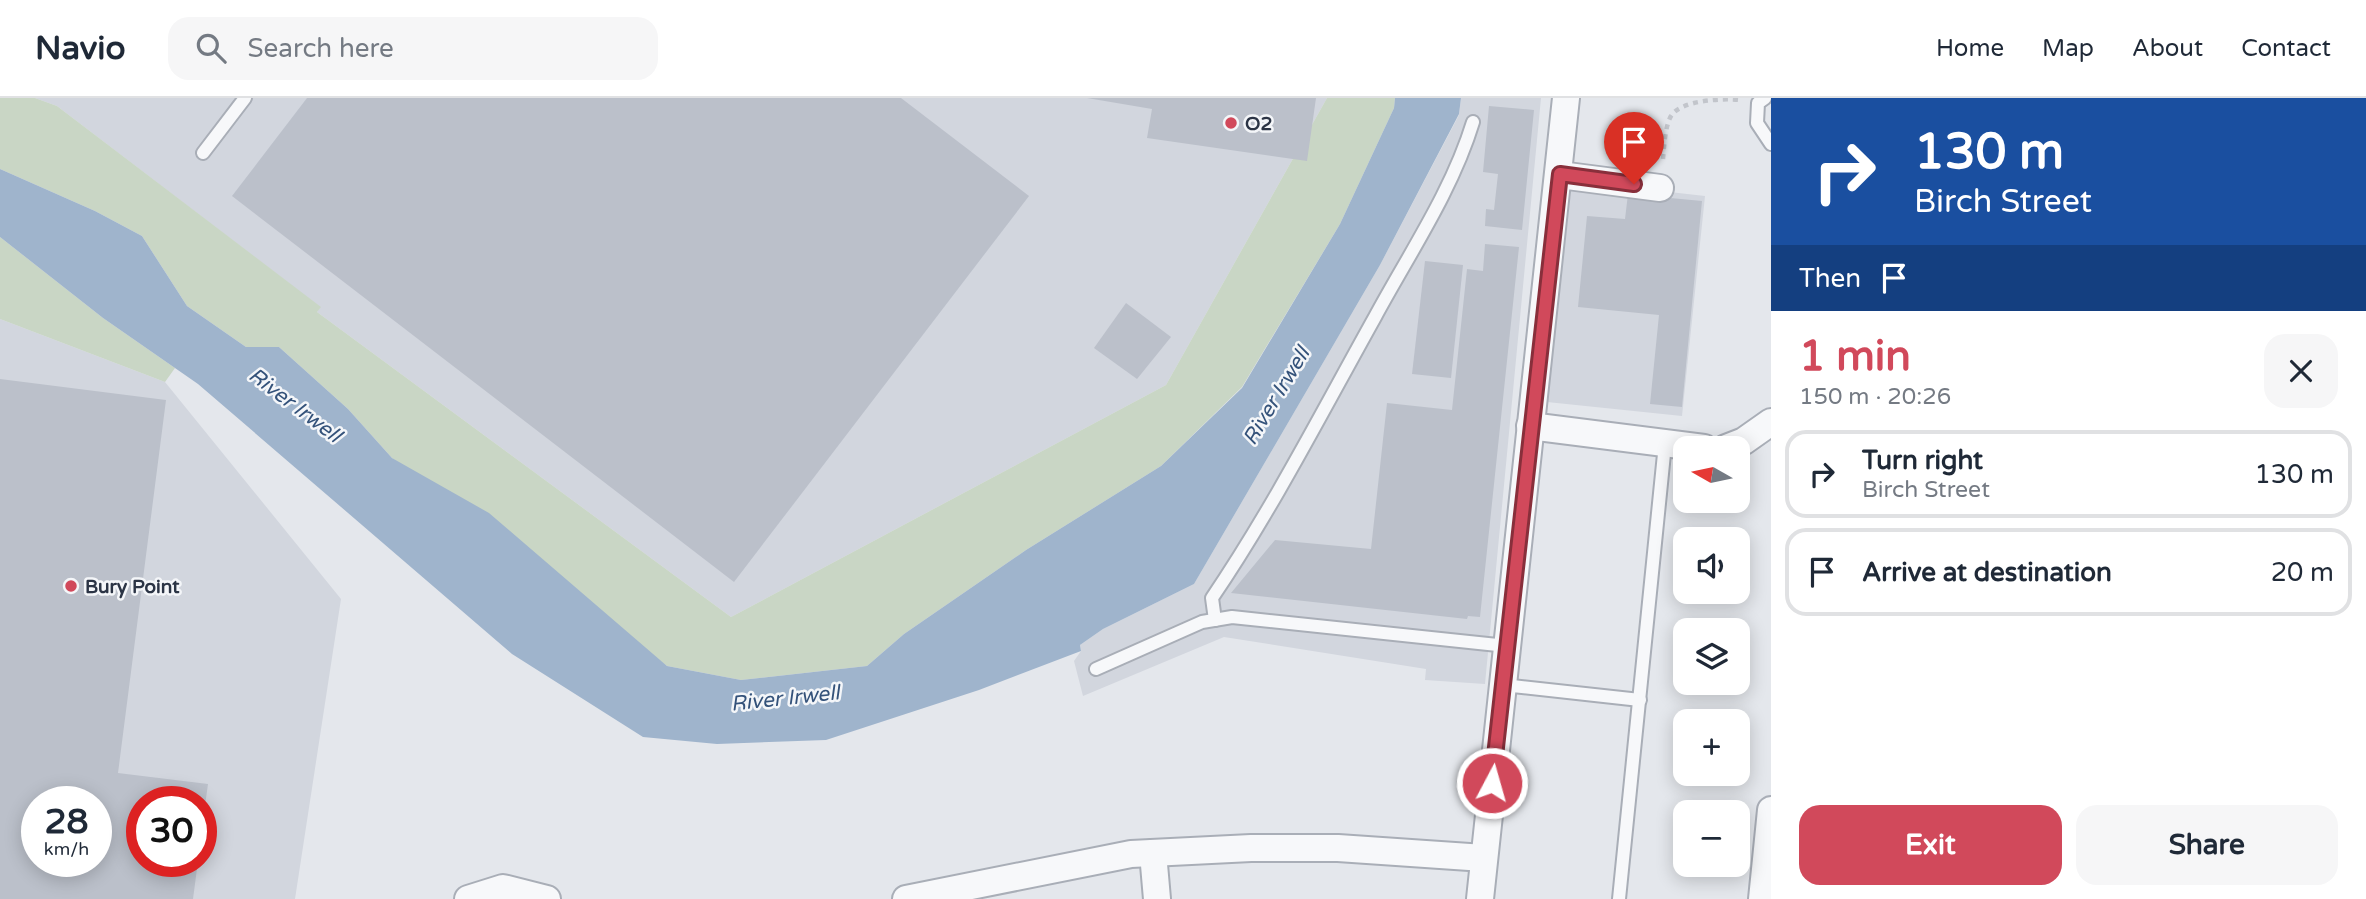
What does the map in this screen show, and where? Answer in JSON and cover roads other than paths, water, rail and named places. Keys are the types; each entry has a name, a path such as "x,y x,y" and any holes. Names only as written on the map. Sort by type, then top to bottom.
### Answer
{"street":[{"path":"1480,899 1530,426 1560,174 1566,98"},
{"path":"1560,174 1660,188"},
{"path":"1750,437 1771,422"},
{"path":"1530,426 1673,445"},
{"path":"1762,899 1771,810"},
{"path":"907,899 1131,854 1251,848 1338,848 1485,858"},
{"path":"1153,853 1157,899"},
{"path":"468,899 503,888 547,899"}],"lane":[{"path":"203,153 245,98"},
{"path":"1761,100 1757,123 1771,144"},
{"path":"1215,620 1212,598 1253,537 1399,273 1463,153 1473,122"},
{"path":"1619,899 1665,444"},
{"path":"1096,669 1202,622 1232,617 1507,646"},
{"path":"1503,685 1640,700"}],"water":[{"name":"River Irwell","path":"1395,98 1461,98 1459,114 1380,265 1194,584 1103,629 1080,645 1081,651 979,690 826,740 717,744 643,737 512,654 198,384 103,318 0,237 0,169 95,211 142,236 187,306 246,347 279,347 348,409 392,458 489,513 667,666 741,680 867,666 904,634 1026,550 1161,466 1242,388 1340,224 1394,108"}],"place":[{"name":"O2","path":"1231,123"},
{"name":"Bury Point","path":"71,586"}]}
